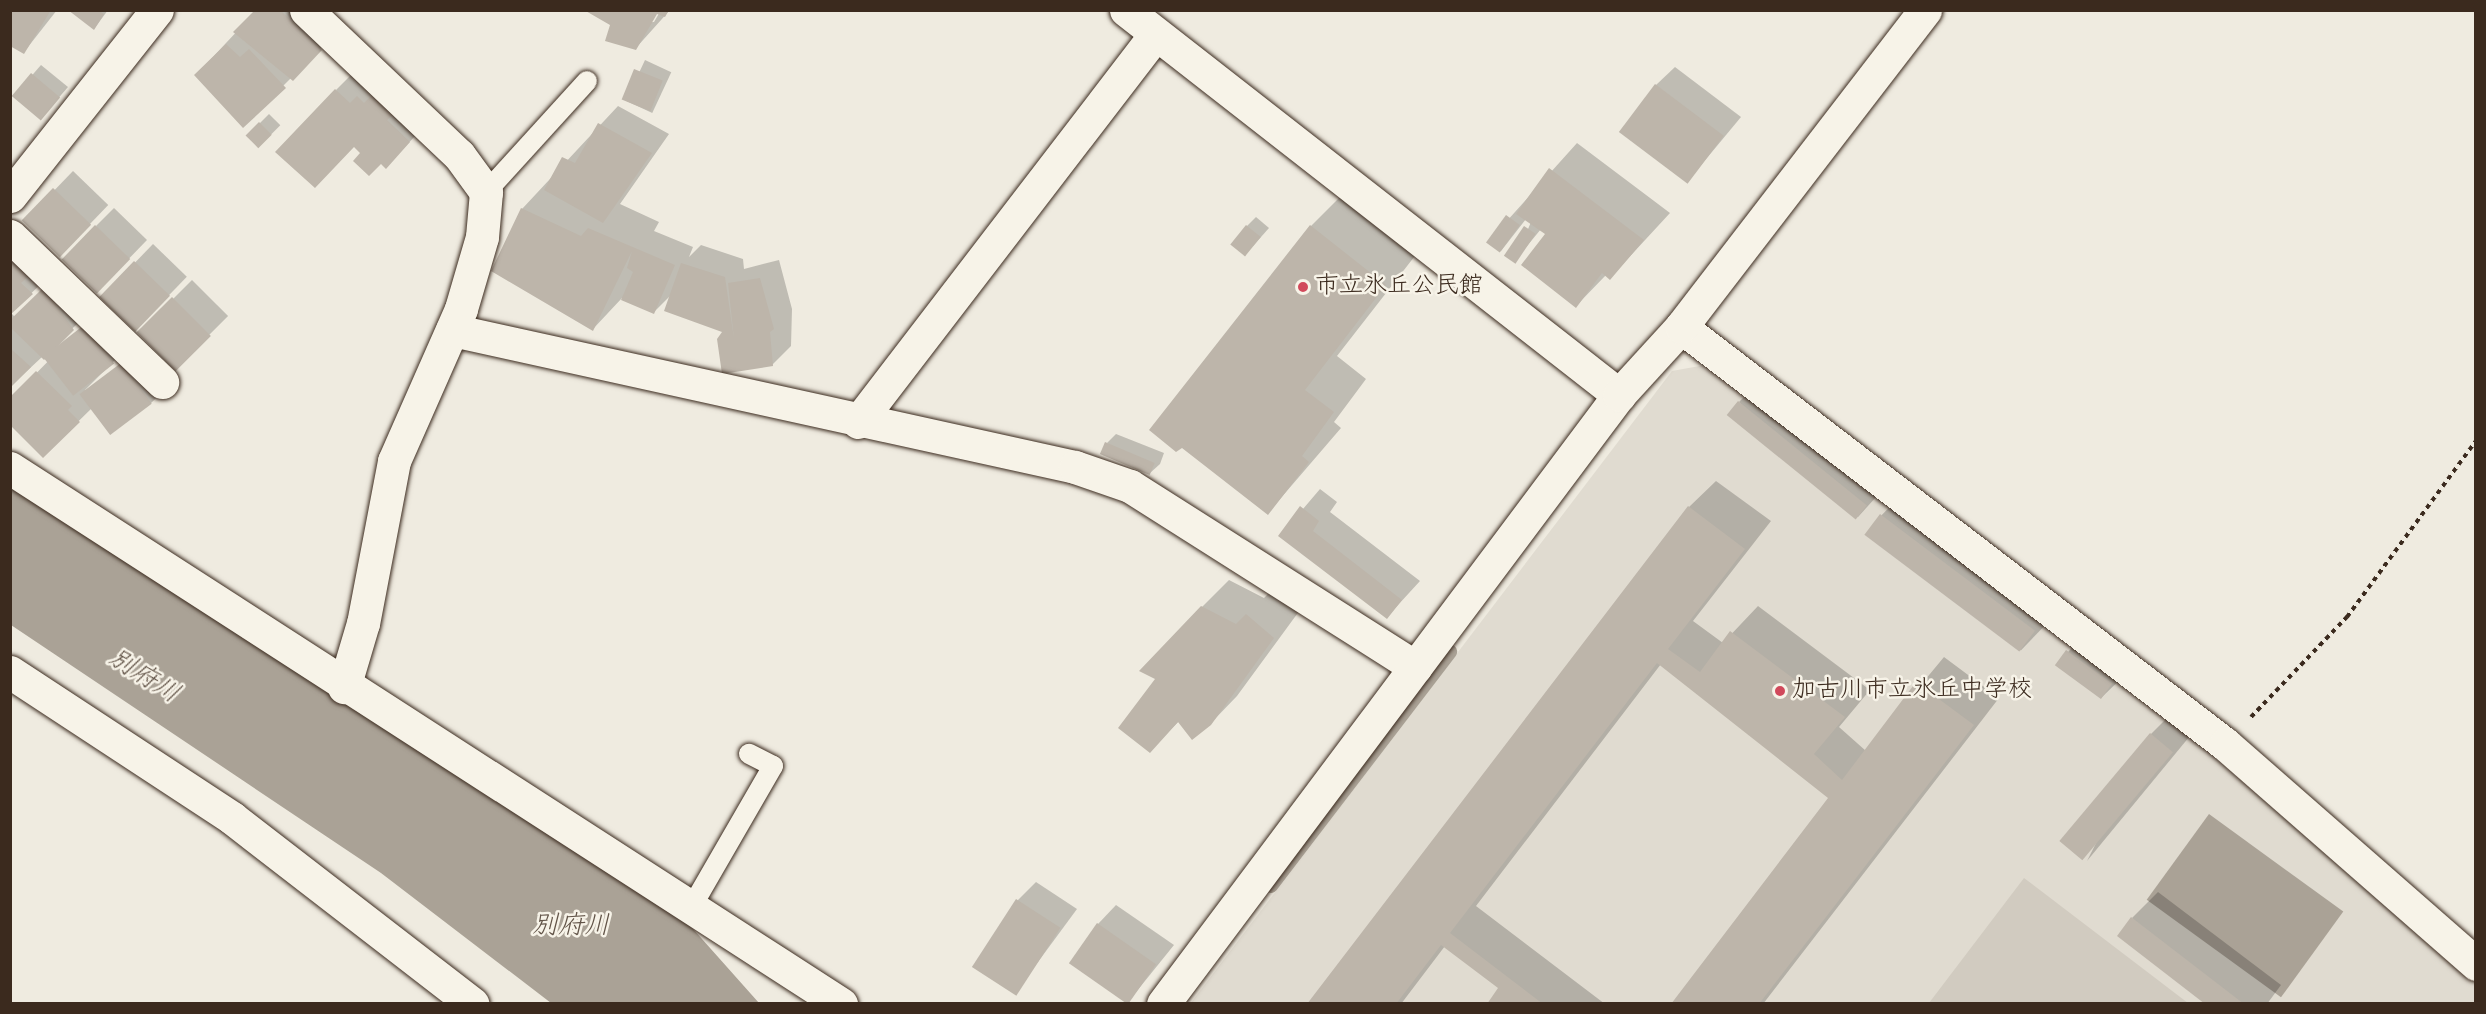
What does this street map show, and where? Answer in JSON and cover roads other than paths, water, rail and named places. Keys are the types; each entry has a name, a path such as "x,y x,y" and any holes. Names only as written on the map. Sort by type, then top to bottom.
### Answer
{"street":[{"path":"10,196 158,10"},
{"path":"306,10 459,155 486,192 482,237 452,330 394,461 363,623 344,687"},
{"path":"1126,10 1155,35 1619,395"},
{"path":"1163,1004 1619,395 1681,327 1925,10"},
{"path":"858,422 1155,35"},
{"path":"10,236 162,382"},
{"path":"1681,327 2225,744 2475,964"},
{"path":"452,330 858,422 1075,467 1130,486 1415,667"},
{"path":"10,468 344,687 841,1004"},
{"path":"10,672 232,818 473,1004"}],"lane":[{"path":"486,192 587,81"},
{"path":"691,908 772,766 749,754"}],"water":[{"name":"別府川","path":"10,486 678,912 759,1003 551,1003 381,873 11,625"},
{"path":"2209,814 2343,912 2281,997 2147,900"}],"waterway":[{"path":"1271,886 1450,652"}],"place":[{"name":"市立氷丘公民館","path":"1303,287"},
{"name":"加古川市立氷丘中学校","path":"1780,691"}]}
